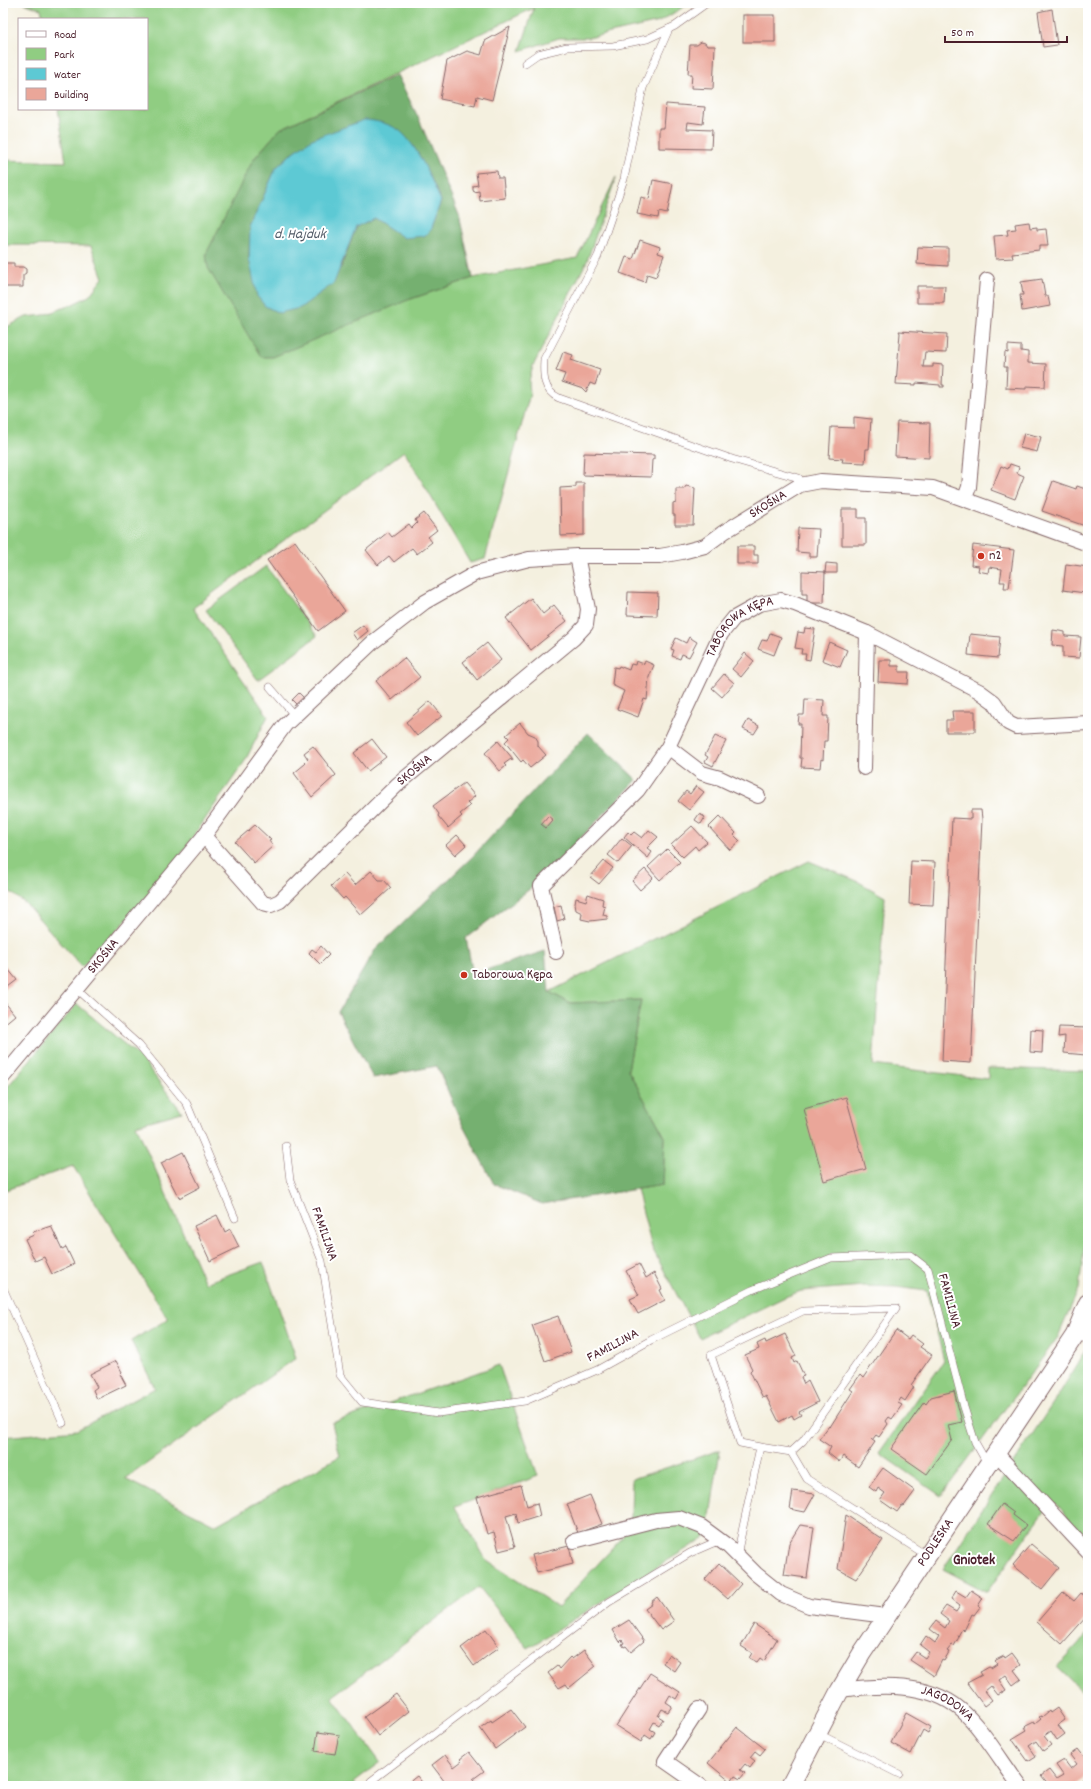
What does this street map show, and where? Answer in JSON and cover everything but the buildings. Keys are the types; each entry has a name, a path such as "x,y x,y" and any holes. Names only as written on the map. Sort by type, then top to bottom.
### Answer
{"street":[{"path":"965,498 969,487 987,280"},
{"name":"SKOŚNA","path":"3,1077 204,836 285,725 372,642 425,602 476,573 529,559 576,556 660,556 705,546 724,532 800,485 821,481 933,488 965,498 1088,544"},
{"name":"SKOŚNA","path":"204,836 263,903 271,905 280,900 397,785 574,638 586,625 588,609 576,556"},
{"name":"TABOROWA KĘPA","path":"556,952 540,886 638,790 668,747 721,634 734,618 759,604 781,600 867,632 979,690 994,702 1008,723 1016,727 1088,723"},
{"path":"864,768 867,632"},
{"path":"668,747 702,773 720,778 758,796"},
{"name":"PODLESKA","path":"790,1786 840,1690 886,1616 992,1459 1081,1337 1088,1303"},
{"path":"992,1459 1088,1552"},
{"path":"574,1541 656,1520 679,1518 702,1527 720,1540 756,1574 781,1594 809,1606 886,1616"},
{"name":"JAGODOWA","path":"840,1690 867,1687 910,1689 918,1690 942,1698 960,1709 976,1727 1020,1786"},
{"path":"700,1709 665,1761 701,1786"}],"lane":[{"path":"525,63 538,54 567,47 613,46 647,39 669,29 707,3"},
{"path":"669,29 643,88 624,179 598,256 544,359 543,373 547,389 559,398 709,451 800,478 800,485"},
{"path":"270,687 295,716"},
{"path":"77,989 139,1045 187,1104 235,1218"},
{"name":"FAMILIJNA","path":"286,1146 290,1180 322,1261 340,1375 362,1402 438,1413 525,1401 597,1370 651,1340 752,1290 831,1258 910,1255 928,1269 964,1407 976,1442 992,1459"},
{"path":"3,1288 63,1423"},
{"path":"896,1308 803,1441 791,1452 740,1443 711,1355 803,1311 896,1308"},
{"path":"736,1555 760,1447"},
{"path":"791,1452 807,1479 926,1555"},
{"path":"371,1781 609,1602 690,1553 720,1540"},
{"path":"817,1733 899,1774"}],"green space":[{"path":"23,3 690,3 659,22 588,38 559,38 520,51 534,8 280,129 253,160 408,300 473,278 577,258 616,177 587,261 533,366 529,381 530,394 485,559 470,563 404,451 193,608 268,716 245,761 175,863 122,925 82,967 26,904 3,886 3,329 26,317 44,315 71,305 89,296 103,278 91,246 3,245 3,160 66,162 58,110 148,110 148,18 43,18 41,9"},
{"path":"397,75 419,119 459,215 473,278 408,300 273,357 261,357 208,268 206,254 253,160 280,129","holes":["313,139 413,146 441,201 430,231 424,236 388,227 374,218 356,227 341,268 249,259 250,227 276,168 291,154"]},
{"path":"266,566 317,636 258,680 206,610"},
{"path":"588,733 637,780 535,885 466,938 473,974 545,951 549,992 570,1003 641,1000 628,1070 665,1137 663,1185 542,1204 494,1184 463,1126 437,1066 373,1078 338,1012 375,950 473,856"},
{"path":"809,861 857,881 885,897 873,1065 988,1079 988,1068 1088,1071 1088,1220 1079,1288 1058,1337 941,1496 879,1453 944,1361 927,1291 895,1287 864,1286 801,1291 785,1297 700,1338 652,1248 637,1189 663,1185 665,1137 628,1070 641,1000 570,1003 549,992"},
{"path":"77,1004 141,1058 182,1112 136,1125 205,1283 263,1262 296,1358 125,1479 216,1525 340,1456 332,1423 499,1365 538,1476 455,1507 487,1561 558,1607 622,1538 631,1517 632,1479 720,1450 707,1536 528,1648 479,1587 332,1697 380,1762 354,1782 357,1786 28,1786 27,1784 19,1786 3,1786 3,1437 77,1430 155,1388 131,1341 168,1319 73,1166 3,1191 3,1092"},
{"path":"1088,1346 1088,1541 1055,1502 1043,1513 987,1592 943,1569 1061,1391"},
{"path":"1088,1633 1088,1697 1057,1667"}],"water":[{"name":"d. Hajduk","path":"364,120 392,126 407,137 413,145 441,201 430,231 424,236 404,238 374,218 356,227 334,283 300,308 279,313 265,306 257,296 249,259 250,227 276,168 291,154 312,139"}],"place":[{"name":"n2","path":"981,556"},
{"name":"Taborowa Kępa","path":"464,975"}],"district":[{"name":"Gniotek","path":"974,1561"}]}
